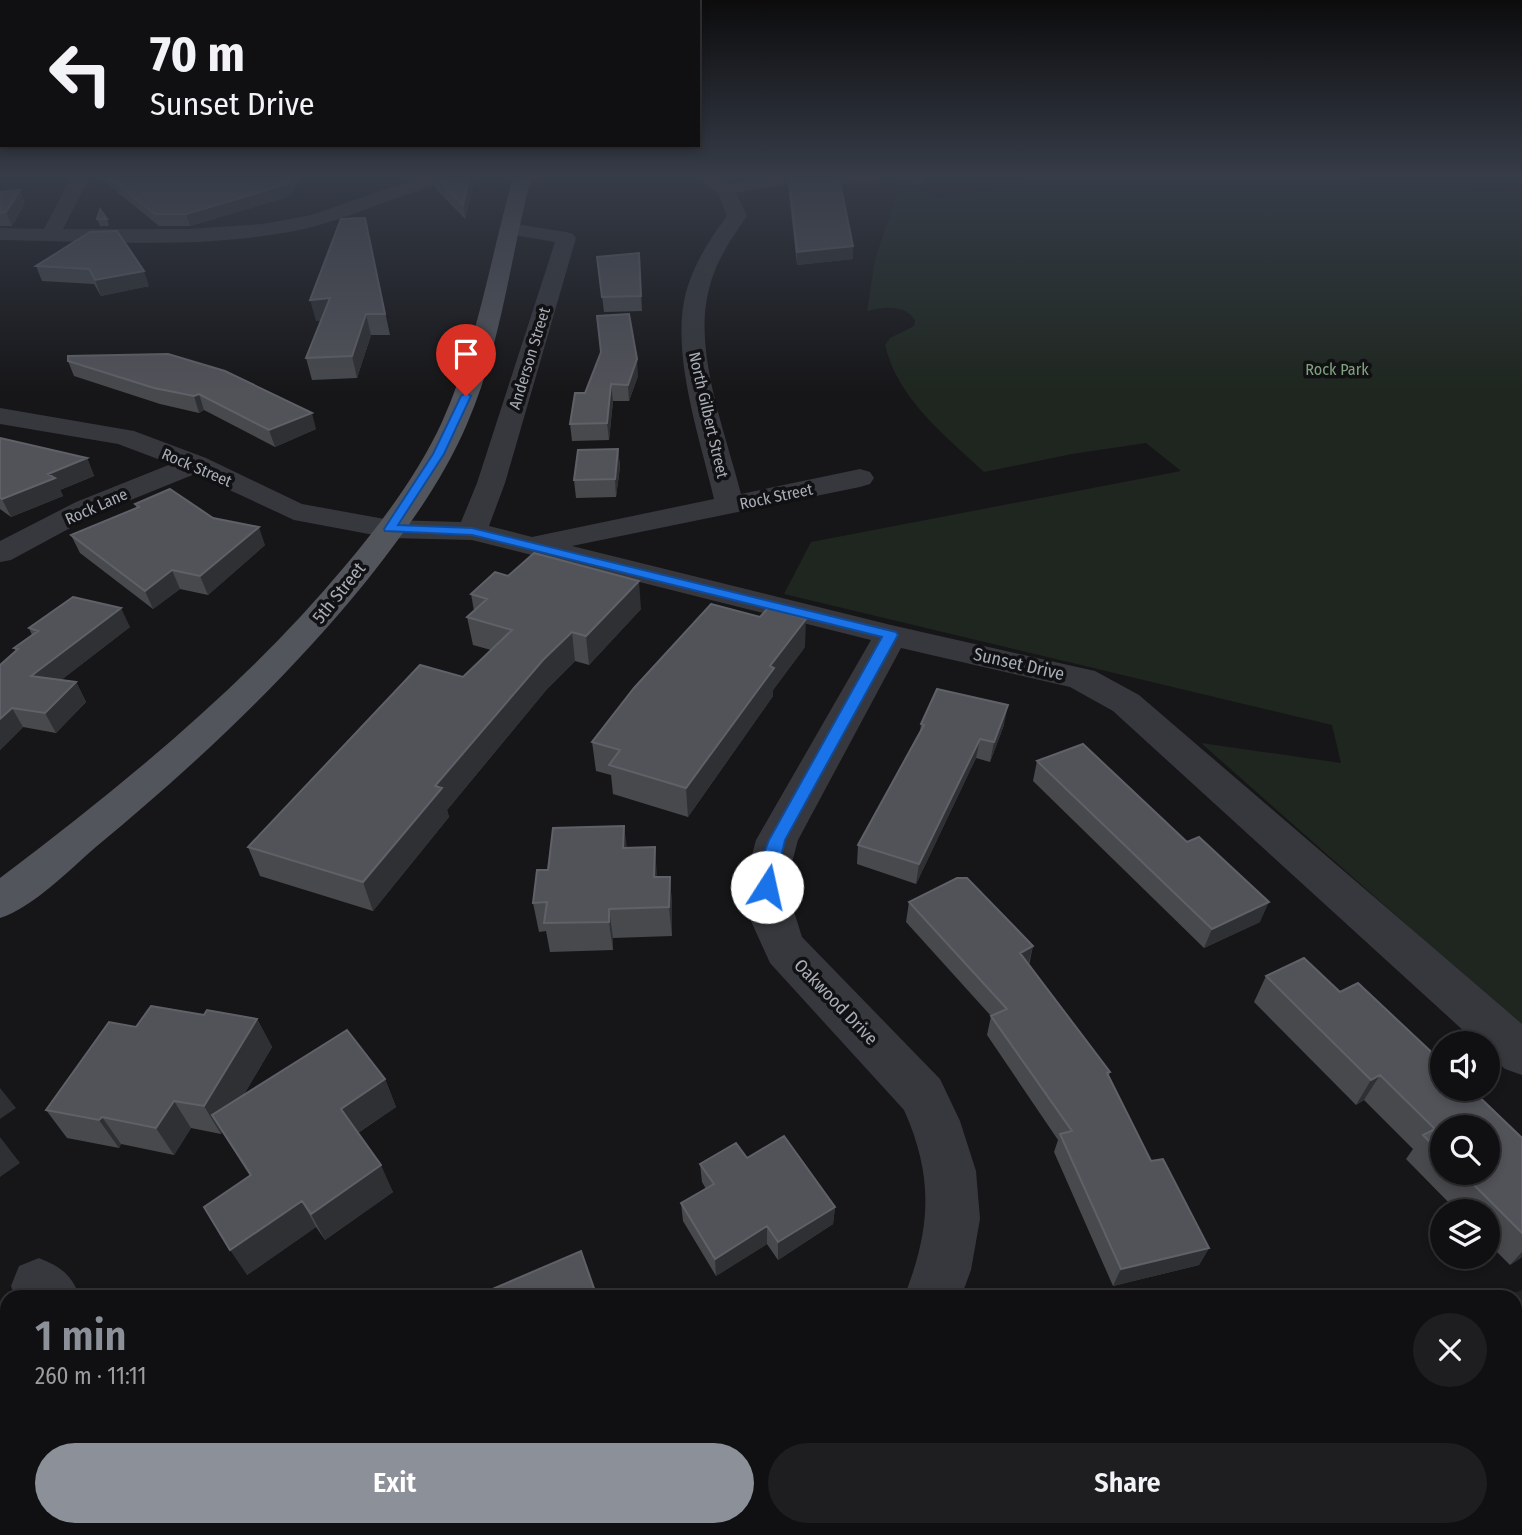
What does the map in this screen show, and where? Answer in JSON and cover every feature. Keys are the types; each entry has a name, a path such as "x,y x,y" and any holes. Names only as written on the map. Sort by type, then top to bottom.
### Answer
{"main road":[{"name":"5th Street","path":"0,901 101,821 240,701 332,605 390,529 438,454 466,396 504,250"}],"street":[{"name":"Anderson Street","path":"472,531 491,483 562,250"},
{"name":"North Gilbert Street","path":"715,250 695,300 693,346 730,506"},
{"name":"Rock Street","path":"0,415 124,437 195,464 294,511 390,529"},
{"name":"Rock Lane","path":"0,553 86,508 195,464"},
{"name":"Rock Street","path":"528,546 860,478"},
{"name":"Sunset Drive","path":"390,529 472,531 891,635 1082,679 1117,697 1522,1054"},
{"name":"Oakwood Drive","path":"891,635 777,840 767,872 766,901 772,925 786,950 922,1095 937,1124 949,1163 956,1203 950,1246 934,1290"}],"green space":[{"name":"Rock Park","path":"878,250 1522,250 1522,1027 1201,743 1341,763 1332,725 784,594 811,542 1181,471 1146,443 1072,454 984,472 939,430 900,383 885,345 890,338 914,326 915,320 899,309 867,311"}],"building":[{"path":"62,250 130,250 144,271 95,280 89,269 36,266"},
{"path":"329,250 372,250 385,314 366,314 352,356 306,358 330,298 310,300"},
{"path":"639,253 641,296 602,297 597,257"},
{"path":"629,314 637,359 628,385 611,384 607,423 570,424 575,393 585,393 601,352 597,316"},
{"path":"168,354 225,371 312,413 269,430 199,394 194,396 154,388 68,361 68,356"},
{"path":"0,438 87,458 48,474 55,478 2,499"},
{"path":"618,449 615,479 574,480 578,450"},
{"path":"170,489 213,518 259,527 200,576 172,570 145,591 71,535 139,507 135,504"},
{"path":"534,553 639,581 586,636 572,632 543,660 435,786 442,788 363,882 248,847 420,665 463,677 512,630 467,617 487,599 471,594 495,572 508,576"},
{"path":"73,597 121,608 31,676 76,682 45,713 12,708 0,719 0,665 18,649 14,648 38,631 29,628"},
{"path":"711,604 760,617 768,608 806,619 770,666 774,668 686,788 609,765 620,750 592,742 634,688"},
{"path":"937,689 1008,705 994,742 980,739 919,864 858,845 924,725 921,724"},
{"path":"1083,744 1187,842 1199,837 1269,902 1212,929 1037,761"},
{"path":"624,826 623,848 655,847 654,877 670,877 669,907 609,909 609,922 544,923 547,902 533,903 537,870 548,870 553,828"},
{"path":"957,878 967,878 1033,946 1020,953 1110,1072 1107,1073 1151,1161 1163,1159 1209,1248 1121,1269 1060,1134 1072,1131 991,1016 1007,1009 909,902"},
{"path":"1304,958 1340,992 1358,983 1430,1051 1430,1101 1484,1101 1498,1115 1430,1115 1430,1124 1380,1075 1371,1080 1266,976"},
{"path":"151,1006 204,1015 207,1010 257,1019 204,1106 174,1101 156,1128 102,1117 99,1120 46,1110 109,1022 136,1027"},
{"path":"347,1030 385,1079 341,1109 381,1165 311,1214 302,1201 230,1250 204,1207 251,1175 212,1115"},
{"path":"1500,1117 1522,1138 1522,1233 1500,1211 1500,1199 1488,1199 1474,1185 1500,1185"},
{"path":"1430,1132 1430,1142 1423,1135"},
{"path":"784,1136 835,1207 778,1242 767,1226 715,1259 681,1203 714,1184 700,1164 736,1143 747,1158"},
{"path":"581,1251 595,1290 490,1290"}],"route":[{"path":"466,396 438,454 390,529 472,531 891,635 777,840 767,872 767,887"}]}
